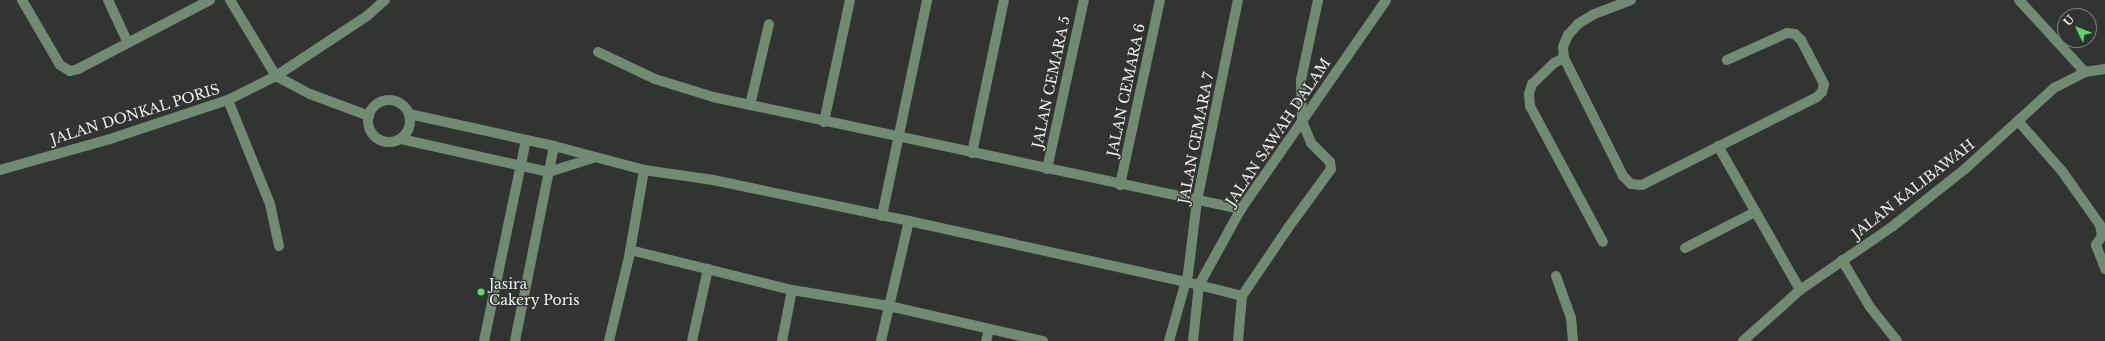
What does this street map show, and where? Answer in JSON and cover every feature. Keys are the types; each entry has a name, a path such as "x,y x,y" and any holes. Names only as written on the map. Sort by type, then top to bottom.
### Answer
{"street":[{"path":"22,0 65,71 78,70 210,0"},
{"path":"108,0 128,43"},
{"path":"230,0 276,76 310,94 369,116"},
{"name":"JALAN DONKAL PORIS","path":"0,170 110,139 228,100 276,76 367,16 385,0"},
{"path":"824,122 850,0"},
{"path":"882,216 927,0"},
{"path":"972,153 1004,0"},
{"name":"JALAN CEMARA 5","path":"1047,170 1084,0"},
{"name":"JALAN CEMARA 6","path":"1120,185 1160,0"},
{"name":"JALAN CEMARA 7","path":"1169,341 1186,282 1196,200 1238,0"},
{"path":"1238,341 1242,296 1288,228 1329,174 1330,162 1311,144 1302,121 1301,80 1318,0"},
{"name":"JALAN SAWAH DALAM","path":"1204,286 1241,209 1386,0"},
{"path":"1631,0 1594,14 1578,24 1568,35 1563,46 1564,58 1623,176 1631,184 1642,185 1817,97 1824,84 1801,40 1795,34 1787,33 1727,60"},
{"path":"2019,0 2085,72"},
{"path":"750,105 769,24"},
{"path":"598,52 655,79 713,97 824,122 898,135 1047,170 1241,209"},
{"path":"1564,58 1554,63 1532,84 1529,94 1530,106 1603,242"},
{"name":"JALAN KALIBAWAH","path":"1743,341 1800,290 1892,226 1965,169 2054,88 2085,72 2105,69"},
{"path":"228,100 270,204 279,246"},
{"path":"401,138 409,126 409,114 404,106 394,101 383,101 374,107 369,116 369,127 375,136 384,141 401,138 549,172 593,158"},
{"path":"409,114 554,146 593,158 644,170 713,180 909,221 1204,286 1242,296"},
{"path":"2018,122 2062,171 2083,204 2100,225 2102,236 2096,245 2105,269"},
{"path":"484,341 526,140"},
{"path":"515,341 554,146"},
{"path":"1718,146 1800,290"},
{"path":"610,341 630,250 644,170"},
{"path":"1684,248 1755,212"},
{"path":"882,341 888,306 905,244 909,221"},
{"path":"630,250 792,290 888,306 989,330 1044,341"},
{"path":"1842,260 1870,307 1897,341"},
{"path":"692,341 708,269"},
{"path":"1556,276 1570,318 1573,341"},
{"path":"1193,341 1204,286"},
{"path":"782,341 792,290"},
{"path":"986,341 989,330"}],"place":[{"name":"Jasira Cakery Poris","path":"481,292"}]}
